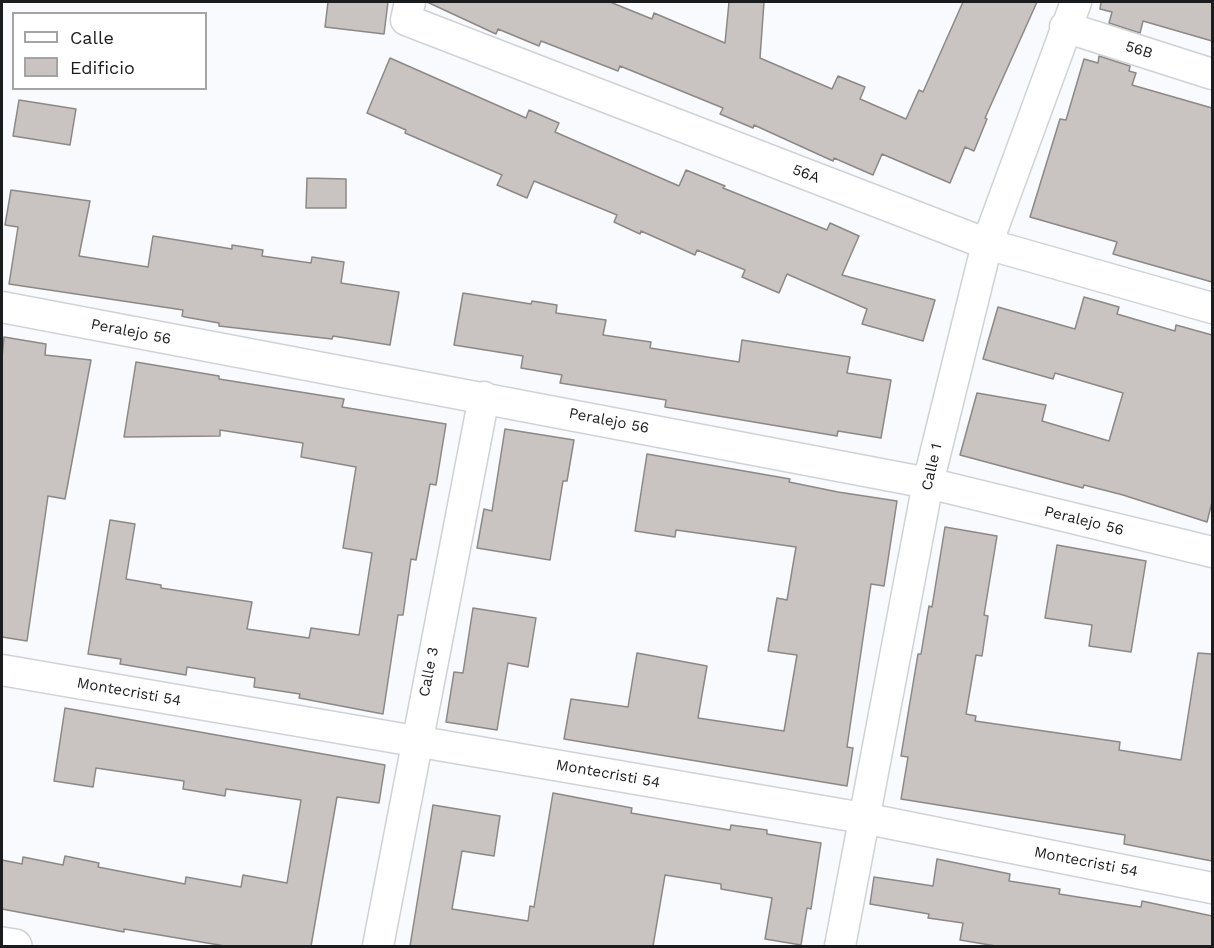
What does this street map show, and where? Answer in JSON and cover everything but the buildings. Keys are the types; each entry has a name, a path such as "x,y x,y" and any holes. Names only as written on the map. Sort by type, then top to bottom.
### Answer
{"main road":[{"path":"2,944 15,946"}],"street":[{"name":"56A","path":"408,11 987,244 1212,308"},
{"name":"Calle 1","path":"840,946 927,483 987,244 1070,14"},
{"name":"56B","path":"1070,14 1212,74"},
{"name":"Peralejo 56","path":"2,308 484,397 927,483 1212,552"},
{"name":"Calle 3","path":"378,946 484,397"},
{"name":"Montecristi 54","path":"2,670 863,818 1212,888"}]}
